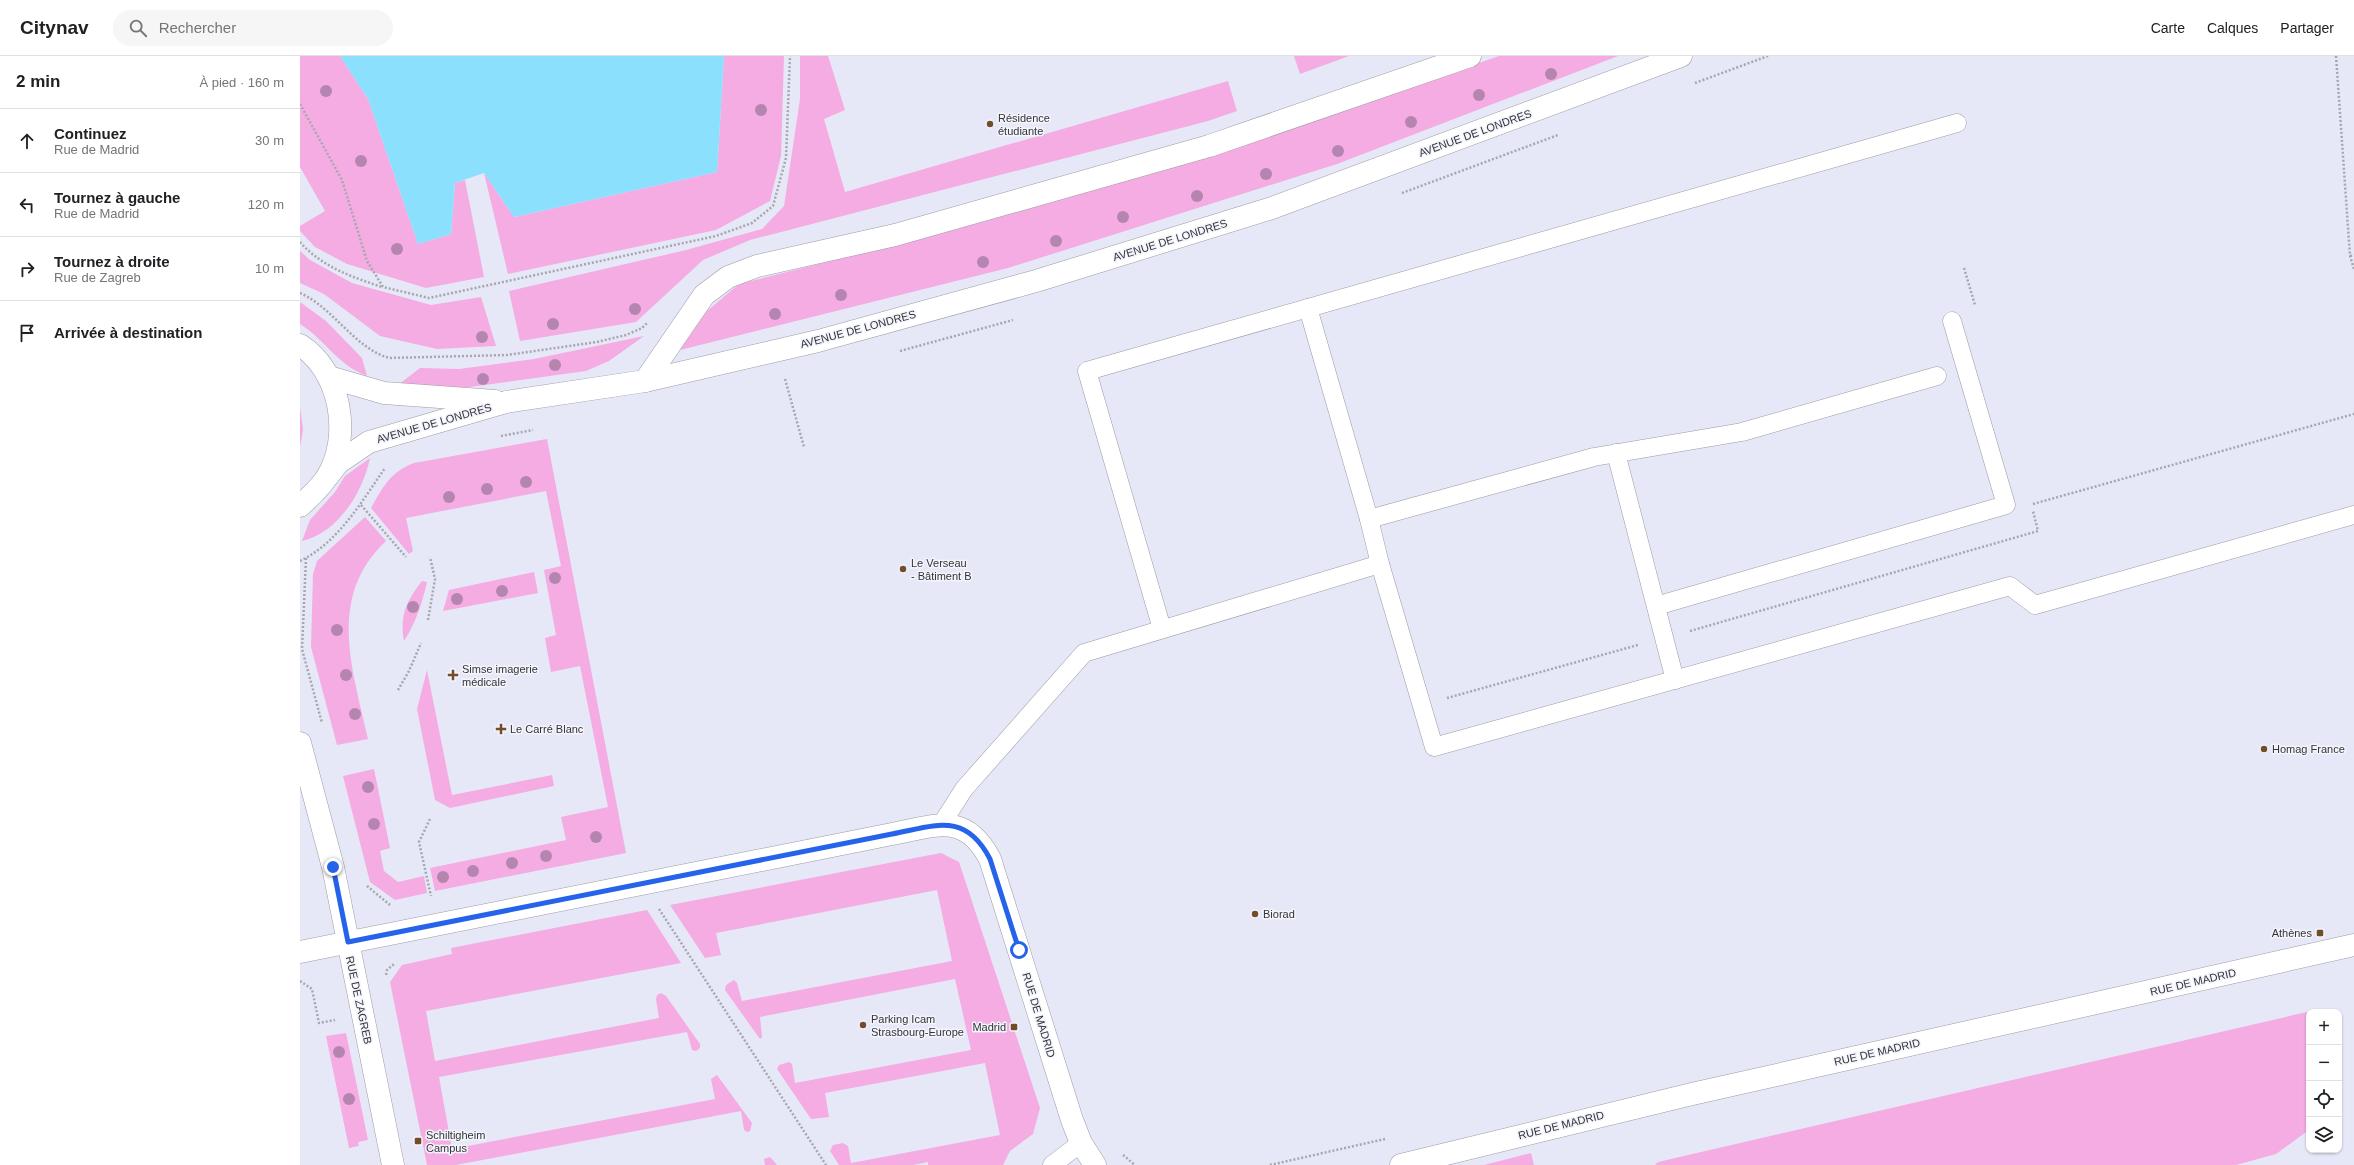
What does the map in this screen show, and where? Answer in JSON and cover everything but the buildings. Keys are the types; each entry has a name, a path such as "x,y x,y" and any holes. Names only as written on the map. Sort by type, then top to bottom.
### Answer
{"street":[{"path":"645,381 704,295 728,277 757,266 895,235 1208,146 1470,56"},
{"name":"AVENUE DE LONDRES","path":"328,476 338,463 369,442 506,402 645,381 818,340 1029,283 1272,208 1681,56"},
{"path":"300,345 307,350 328,377 338,401 341,428 337,454 328,476 313,495 300,506"},
{"name":"AVENUE DE LONDRES","path":"328,377 384,393 506,402"},
{"name":"RUE DE ZAGREB","path":"300,743 333,867 393,1165"},
{"name":"RUE DE MADRID","path":"300,952 941,825 953,826 975,836 990,859 1081,1143 1095,1165"},
{"name":"RUE DE MADRID","path":"1401,1165 1692,1094 2354,945"}],"lane":[{"path":"1162,629 1087,371 1957,123"},
{"path":"1308,308 1369,519 1380,564 1434,747 2010,586 2035,605 2354,515"},
{"path":"1656,606 2006,505 1952,321"},
{"path":"1369,519 1578,461 1616,453 1742,432 1937,376"},
{"path":"1616,453 1675,680"},
{"path":"941,825 964,789 1084,653 1380,564"},
{"path":"1052,1165 1081,1143"}],"path":[{"path":"300,242 311,255 346,275 382,287 430,298 716,236 752,223 773,206 786,158 790,56"},
{"path":"2336,56 2350,256 2354,269"},
{"path":"300,104 342,180 366,261 382,287"},
{"path":"2350,256 2354,255"},
{"path":"300,293 314,299 374,354 389,358"},
{"path":"785,379 804,447"},
{"path":"300,561 306,558 336,534 361,505 387,466"},
{"path":"361,505 406,557"},
{"path":"428,620 435,580 430,557"},
{"path":"306,558 302,649 322,724"},
{"path":"398,690 410,671 421,643"},
{"path":"430,819 419,842 432,900"},
{"path":"363,883 393,907"},
{"path":"655,904 826,1165"},
{"path":"385,977 387,970 396,962"},
{"path":"300,981 312,990 319,1023"},
{"path":"1119,1152 1135,1165"}],"shaded area":[{"path":"300,56 2354,56 2354,1165 300,1165"},
{"path":"300,56 340,56 368,99 418,244 451,234 455,183 465,180 484,277 426,288 347,264 315,247 300,231 300,226 325,211 300,167"},
{"path":"724,56 784,56 781,156 770,201 716,230 508,274 484,173 514,217 717,172"},
{"path":"800,56 828,56 845,110 824,119 845,192 1228,81 1237,111 1208,121 750,240 703,260 636,322 520,341 509,291 686,250 762,229 784,206 800,99"},
{"path":"1294,56 1349,56 1300,74"},
{"path":"1499,56 1618,56 1337,164 1008,268 680,350 707,311 739,284 898,244 1207,157"},
{"path":"300,251 310,260 352,283 431,305 481,297 496,346 437,349 380,336 324,294 300,283"},
{"path":"300,302 326,321 362,358 367,376 356,371 339,359 318,338 300,324"},
{"path":"644,336 609,361 586,371 463,388 398,385 420,368 459,369 534,359"},
{"path":"300,407 303,430 300,447"},
{"path":"547,439 626,853 435,891 430,868 566,840 561,817 608,807 580,666 551,672 545,638 556,635 544,570 561,566 546,491 406,518 413,551 409,554 371,508 388,481 399,471 414,463"},
{"path":"370,458 367,471 355,497 347,509 327,529 315,537 302,541 310,520 335,492 345,476"},
{"path":"365,517 386,541 367,563 356,586 350,610 349,635 351,661 368,739 337,745 311,647 313,574 317,561"},
{"path":"534,572 538,593 443,611 449,590"},
{"path":"422,581 427,582 423,598 415,620 404,641 403,624 408,602"},
{"path":"427,670 452,795 552,775 554,786 450,808 435,800 417,709"},
{"path":"374,769 390,848 380,851 384,871 398,882 424,876 427,893 395,900 370,882 343,776"},
{"path":"941,853 959,862 1040,1108 1033,1134 1010,1151 1003,1165 928,1165 928,1162 913,1165 839,1165 830,1151 833,1145 843,1143 848,1146 851,1163 1000,1135 985,1063 825,1093 829,1117 811,1119 777,1069 779,1065 789,1062 792,1064 795,1083 971,1050 955,979 760,1017 762,1037 760,1039 725,990 726,985 734,980 737,983 742,1001 952,961 937,890 716,933 721,955 705,958 670,905"},
{"path":"647,910 681,963 426,1011 435,1061 659,1018 656,999 657,995 661,993 666,996 700,1044 700,1048 696,1051 692,1050 687,1032 439,1077 452,1149 715,1099 711,1079 717,1075 752,1123 750,1131 747,1132 744,1130 741,1111 456,1165 427,1165 390,982 402,965 452,954 451,948"},
{"path":"2306,1012 2306,1132 2276,1154 2236,1165 1655,1165 1658,1162"},
{"path":"346,1033 368,1140 358,1142 359,1146 349,1148 326,1036"},
{"path":"1531,1153 1534,1165 1484,1165"},
{"path":"770,1157 777,1165 765,1165 764,1159"}],"water":[{"path":"340,56 724,56 717,172 514,217 484,173 455,183 451,234 418,244 368,99"}],"place":[{"name":"Résidence étudiante","path":"990,124"},
{"name":"Le Verseau - Bâtiment B","path":"903,569"},
{"name":"Simse imagerie médicale","path":"453,675"},
{"name":"Le Carré Blanc","path":"501,729"},
{"name":"Homag France","path":"2264,749"},
{"name":"Biorad","path":"1255,914"},
{"name":"Athènes","path":"2320,933"},
{"name":"Parking Icam Strasbourg-Europe","path":"863,1025"},
{"name":"Madrid","path":"1014,1027"},
{"name":"Schiltigheim Campus","path":"418,1141"}],"route":[{"path":"333,867 348,942 892,834 941,825 953,826 967,831 975,836 990,859 1019,950"}]}
